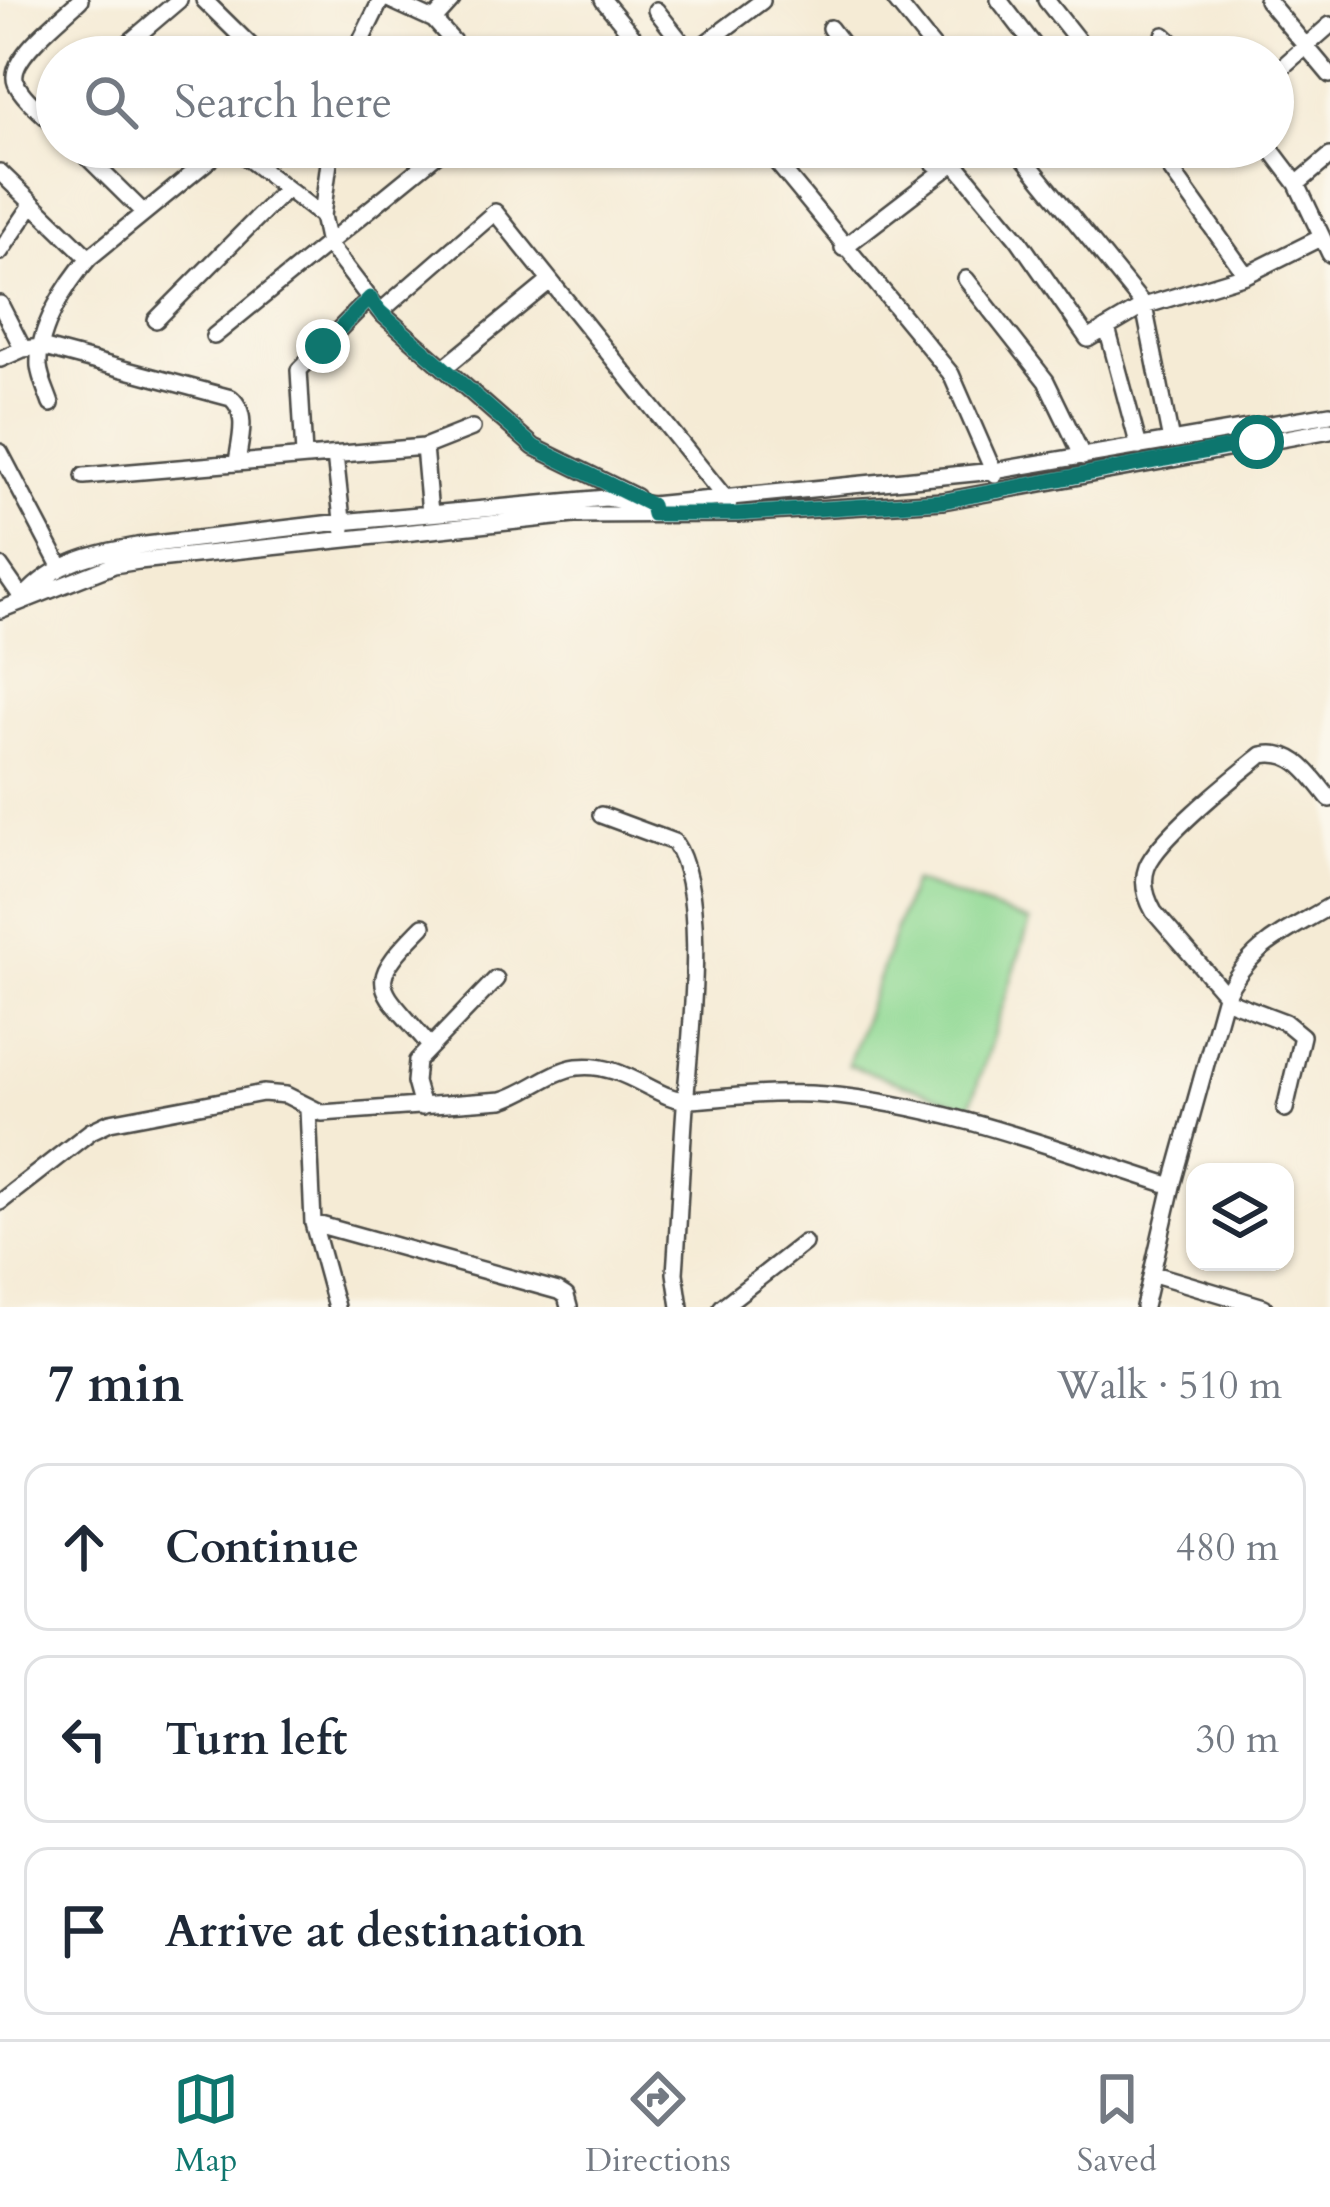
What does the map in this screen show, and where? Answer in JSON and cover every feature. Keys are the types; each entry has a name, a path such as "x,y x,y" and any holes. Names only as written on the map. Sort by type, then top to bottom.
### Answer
{"street":[{"path":"43,36 80,0"},
{"path":"137,36 179,0"},
{"path":"204,0 241,36"},
{"path":"363,36 380,0"},
{"path":"390,0 434,20 448,36"},
{"path":"434,20 452,0"},
{"path":"603,0 633,36"},
{"path":"895,0 924,36"},
{"path":"999,0 1027,36"},
{"path":"1046,0 1074,36"},
{"path":"1267,0 1330,75"},
{"path":"716,36 762,1"},
{"path":"656,10 675,36"},
{"path":"1294,58 1330,25"},
{"path":"830,28 836,36"},
{"path":"36,43 16,62 14,78 36,105"},
{"path":"1297,184 1330,155"},
{"path":"98,168 142,212"},
{"path":"51,404 39,369 41,347 73,276 142,212 201,168"},
{"path":"258,168 322,216"},
{"path":"328,168 322,216 328,244 375,305 534,447 652,510"},
{"path":"214,336 420,168"},
{"path":"780,168 951,374 1000,493"},
{"path":"843,248 947,168"},
{"path":"960,168 1018,238 1088,339 1144,306 1327,246 1285,168"},
{"path":"1032,168 1144,306 1171,441"},
{"path":"1170,168 1246,275"},
{"path":"0,172 89,258"},
{"path":"156,320 286,189"},
{"path":"0,252 32,205"},
{"path":"304,454 299,370 495,212 737,514"},
{"path":"966,279 1046,381 1083,457"},
{"path":"444,368 550,281"},
{"path":"0,304 23,349"},
{"path":"1107,328 1139,447"},
{"path":"0,359 41,347 231,398 242,415 237,462"},
{"path":"343,530 430,513 606,498 652,510 725,497 994,471 1330,414"},
{"path":"84,476 424,447 472,428"},
{"path":"23,598 40,579 61,568 112,558 343,530 652,510 737,514 926,503 1330,430"},
{"path":"424,447 430,513"},
{"path":"335,455 343,530"},
{"path":"1,456 61,568"},
{"path":"0,610 112,558"},
{"path":"0,566 23,598"},
{"path":"1285,1109 1302,1036 1285,1022 1225,997 1154,912 1145,897 1146,868 1162,844 1262,755 1284,754 1294,760 1330,799"},
{"path":"601,814 674,842 688,878 693,923 690,1064 676,1274 680,1307"},
{"path":"1144,1307 1225,997 1237,973 1258,949 1330,906"},
{"path":"424,926 386,964 382,980 430,1046"},
{"path":"422,1107 415,1067 496,979"},
{"path":"0,1202 79,1139 110,1123 263,1093 286,1095 322,1113 502,1100 521,1095 563,1070 588,1067 610,1068 685,1101 710,1096 819,1094 965,1120 1172,1186"},
{"path":"308,1109 314,1223 336,1307"},
{"path":"314,1223 558,1291 566,1296 568,1307"},
{"path":"722,1307 804,1243"},
{"path":"1154,1274 1264,1307"}],"green space":[{"path":"913,881 1030,922 970,1107 848,1065"}],"route":[{"path":"323,346 370,298 380,312 534,447 651,505 653,514 737,514 943,501 1257,442"}]}
